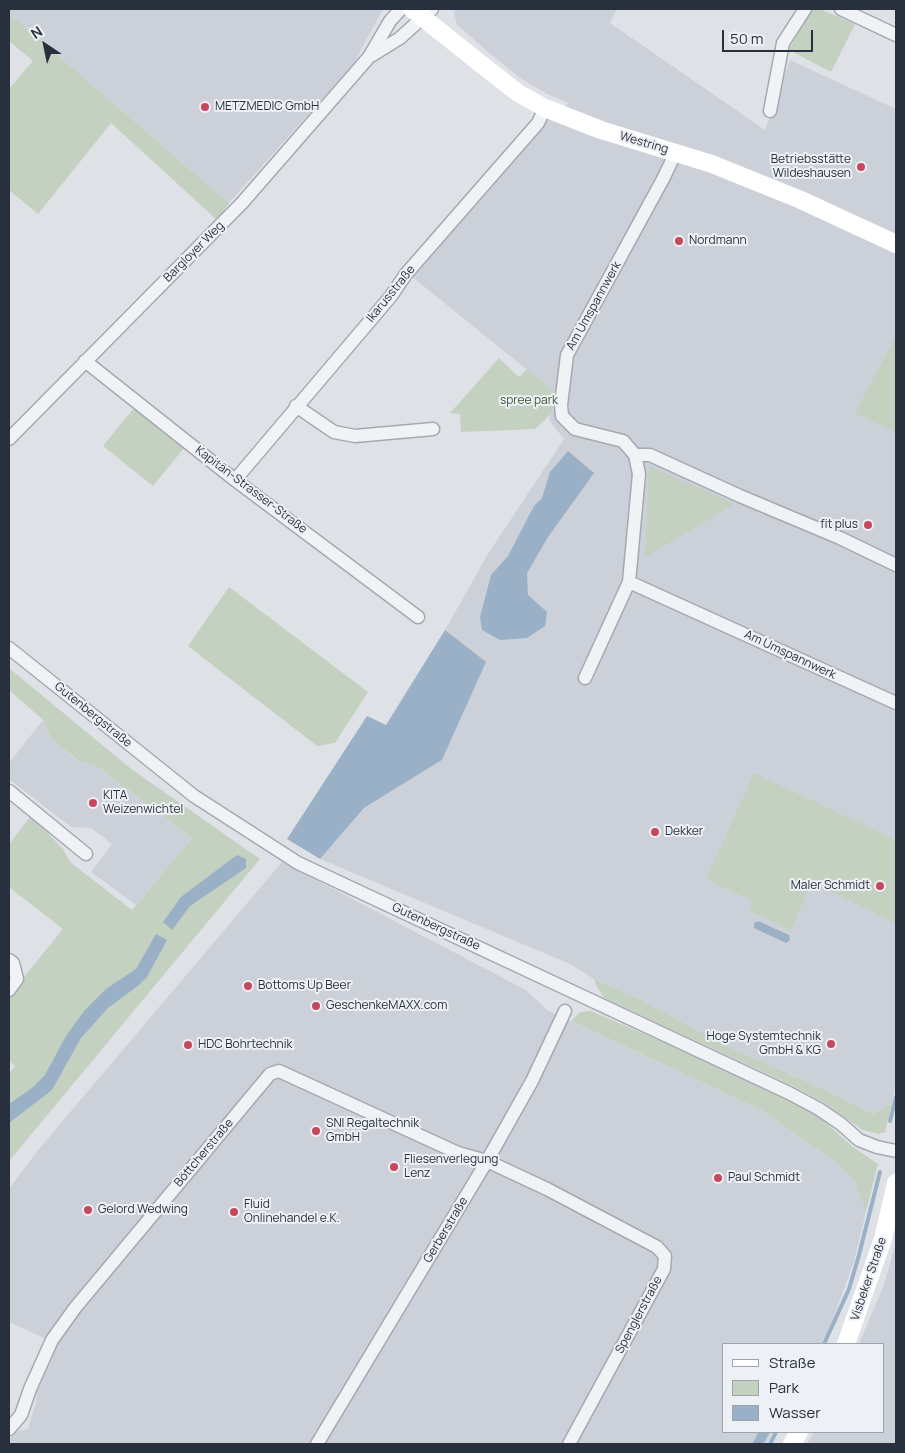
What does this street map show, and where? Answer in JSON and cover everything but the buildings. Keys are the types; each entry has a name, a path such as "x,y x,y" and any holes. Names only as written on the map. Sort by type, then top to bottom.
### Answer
{"main road":[{"name":"Westring","path":"422,12 512,88 545,108 601,130 712,164 896,244"},
{"name":"Visbeker Straße","path":"846,1343 880,1247 896,1183"},
{"path":"792,1444 798,1433"}],"street":[{"name":"Bargloyer Weg","path":"9,439 242,203 369,57 390,21 401,9"},
{"path":"770,111 783,43 805,9"},
{"path":"841,9 896,35"},
{"name":"Bargloyer Weg","path":"369,57 400,38 422,12"},
{"name":"Ikarusstraße","path":"235,480 391,296 406,274 538,123 545,108"},
{"name":"Am Umspannwerk","path":"676,152 567,355 561,405 562,416 575,429 623,442 635,455 650,455 740,496 840,538 896,565"},
{"name":"Kapitän-Strasser-Straße","path":"85,361 235,480 418,617"},
{"path":"296,406 334,432 356,436 433,429"},
{"path":"586,678 629,582 639,474 635,455"},
{"name":"Am Umspannwerk","path":"629,582 896,703"},
{"name":"Gutenbergstraße","path":"9,648 194,796 298,862 789,1093 842,1124 859,1140 877,1147 896,1151"},
{"path":"9,792 86,854"},
{"path":"9,960 13,963 17,980 9,990"},
{"name":"Gerberstraße","path":"318,1444 487,1161 532,1082 566,1011"},
{"name":"Böttcherstraße","path":"9,1429 21,1415 30,1389 52,1340 75,1308 270,1074 279,1071 458,1153 487,1161"},
{"name":"Spenglerstraße","path":"487,1161 548,1189 617,1225 657,1247 665,1256 664,1269 569,1444"}],"shaded area":[{"path":"9,9 383,9 354,63 229,203 9,13"},
{"path":"455,9 617,9 610,23 765,130 790,60 896,109 896,840 754,774 753,901 749,911 791,931 812,883 896,924 896,1084 892,1103 873,1114 825,1090 729,1047 641,1000 594,979 570,964 320,859 364,808 442,760 485,663 445,630 488,554 564,439 549,420 556,393 411,276 547,117 569,103 547,94 520,78 486,50 457,25"},
{"name":"KITA Weizenwichtel","path":"43,720 51,738 77,761 100,768 192,838 136,905 91,872 112,844 91,828 71,827 9,779 9,763"},
{"path":"282,862 526,990 547,1010 761,1110 836,1162 854,1180 866,1212 854,1261 829,1330 822,1343 722,1343 722,1433 772,1433 766,1444 9,1444 11,1437 19,1431 28,1429 36,1402 37,1389 57,1344 9,1322 9,1189 38,1150"},
{"path":"896,1241 896,1444 807,1444 813,1433 885,1433 885,1343 859,1343 885,1282"}],"green space":[{"path":"811,9 820,9 855,24 831,72 789,50"},
{"path":"9,13 229,203 217,220 111,123 38,214 9,190 9,89 33,61 9,41"},
{"path":"896,336 896,432 855,413"},
{"name":"spree park","path":"499,358 519,377 527,369 556,393 551,414 535,429 461,432 460,414 450,413"},
{"path":"134,408 184,448 153,486 103,446"},
{"path":"649,466 735,504 645,557"},
{"path":"229,587 368,692 335,743 317,746 188,646"},
{"path":"9,668 130,768 260,859 9,1161 9,1074 15,1066 9,1061 9,995 63,929 9,887 9,844 30,817 63,849 70,862 132,910 192,838 100,768 78,761 51,738 43,720 9,690"},
{"path":"754,773 896,840 896,924 812,883 791,931 749,911 753,901 706,879"},
{"path":"594,979 641,1000 729,1047 825,1090 873,1114 892,1103 885,1132 878,1134 863,1130 823,1102 793,1086 604,998"},
{"path":"591,1011 714,1064 816,1114 853,1147 878,1164 866,1212 854,1180 836,1162 761,1110 571,1021 580,1012"}],"water":[{"path":"568,451 594,473 548,537 527,573 528,595 547,612 545,626 527,638 500,640 482,630 480,617 491,575 508,556 534,506 542,498 550,472"},
{"path":"445,630 486,662 442,760 364,808 320,859 287,839 367,716 386,725"},
{"path":"237,855 246,859 246,868 190,906 172,930 163,922 181,897"},
{"path":"758,921 789,935 790,940 786,943 754,928 754,923"},
{"path":"156,934 167,940 147,977 108,1008 81,1038 52,1090 9,1123 9,1104 32,1088 45,1075 66,1036 84,1011 106,989 136,969"},
{"path":"758,1433 769,1433 763,1444 752,1444"}],"waterway":[{"path":"890,1121 896,1097"},
{"path":"824,1343 849,1289 880,1172"},
{"path":"770,1444 776,1433"}],"place":[{"name":"METZMEDIC GmbH","path":"205,107"},
{"name":"Betriebsstätte Wildeshausen","path":"861,167"},
{"name":"Nordmann","path":"679,241"},
{"name":"fit plus","path":"868,525"},
{"name":"KITA Weizenwichtel","path":"93,803"},
{"name":"Dekker","path":"655,832"},
{"name":"Maler Schmidt","path":"880,886"},
{"name":"Bottoms Up Beer","path":"248,986"},
{"name":"GeschenkeMAXX.com","path":"316,1006"},
{"name":"Hoge Systemtechnik GmbH & KG","path":"831,1044"},
{"name":"HDC Bohrtechnik","path":"188,1045"},
{"name":"SNI Regaltechnik GmbH","path":"316,1131"},
{"name":"Fliesenverlegung Lenz","path":"394,1167"},
{"name":"Paul Schmidt","path":"718,1178"},
{"name":"Gelord Wedwing","path":"88,1210"},
{"name":"Fluid Onlinehandel e.K.","path":"234,1212"}]}
